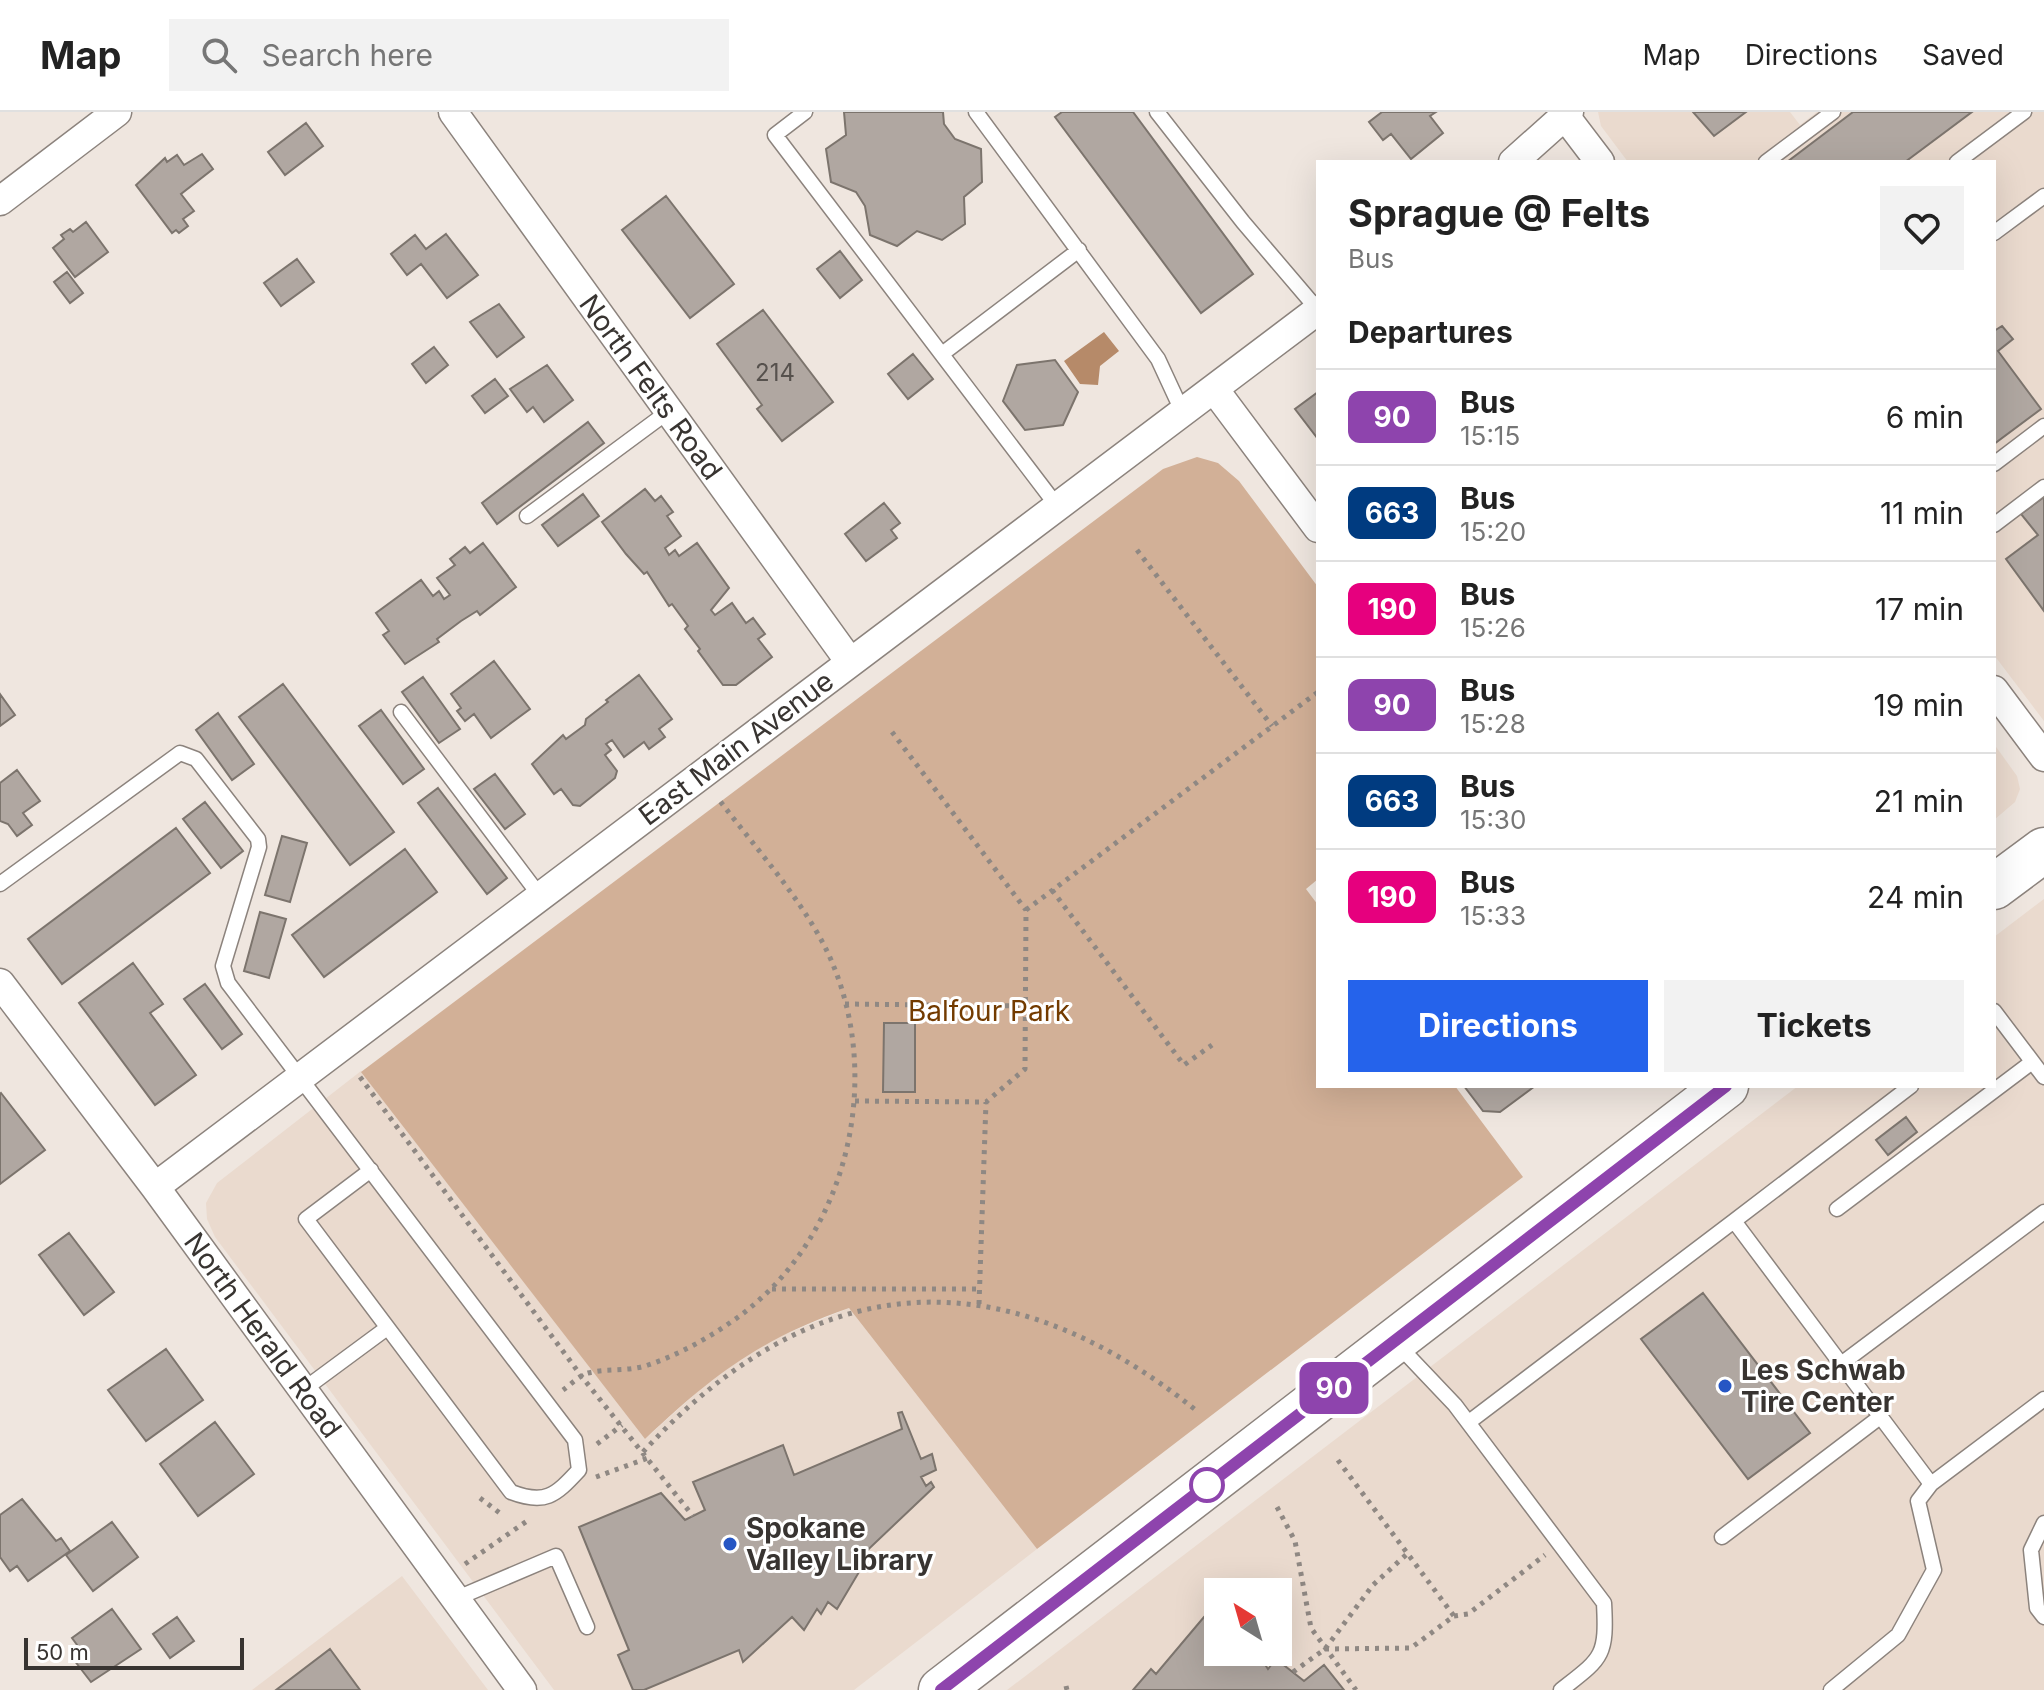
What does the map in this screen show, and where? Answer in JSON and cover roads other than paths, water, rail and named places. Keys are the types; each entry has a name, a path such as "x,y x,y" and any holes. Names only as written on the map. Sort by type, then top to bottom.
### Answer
{"main road":[{"path":"1996,886 2044,850"},
{"path":"941,1690 1723,1088"}],"street":[{"path":"0,201 117,112"},
{"name":"North Felts Road","path":"453,112 850,662"},
{"path":"1515,160 1566,114 1599,160"},
{"name":"East Main Avenue","path":"155,1187 1316,312"},
{"path":"1214,389 1316,525"},
{"path":"1996,693 2044,757"},
{"name":"North Herald Road","path":"0,983 155,1187 522,1690"}],"lane":[{"path":"805,112 775,135 1057,506"},
{"path":"976,112 1158,359 1183,413"},
{"path":"1157,112 1243,222 1316,308"},
{"path":"1769,160 1833,112"},
{"path":"1960,160 2024,112"},
{"path":"1996,232 2044,196"},
{"path":"942,354 1079,250"},
{"path":"527,516 669,411"},
{"path":"1996,462 2044,426"},
{"path":"1996,523 2044,487"},
{"path":"401,712 540,896"},
{"path":"0,884 180,753 188,753 251,826 258,839 259,847 223,966 224,974 575,1440 579,1470 558,1493 533,1500 511,1492 306,1219 371,1170"},
{"path":"1996,1018 2044,1077"},
{"path":"1837,1209 2032,1062"},
{"path":"1469,1422 1908,1088"},
{"path":"1841,1364 2044,1212"},
{"path":"1734,1221 1931,1484"},
{"path":"303,1390 387,1328"},
{"path":"1395,1341 1469,1422 1604,1603 1605,1633 1598,1661 1561,1690"},
{"path":"1831,1690 1898,1635 1934,1570 1918,1501 1931,1484 2044,1399"},
{"path":"1722,1537 1880,1417"},
{"path":"2044,1523 2031,1550 2037,1608 2044,1617"},
{"path":"455,1599 556,1556 587,1627"}],"place":[{"name":"Les Schwab Tire Center","path":"1725,1386"},
{"name":"Spokane Valley Library","path":"730,1544"}],"park label":[{"name":"Balfour Park","path":"989,1011"}]}
